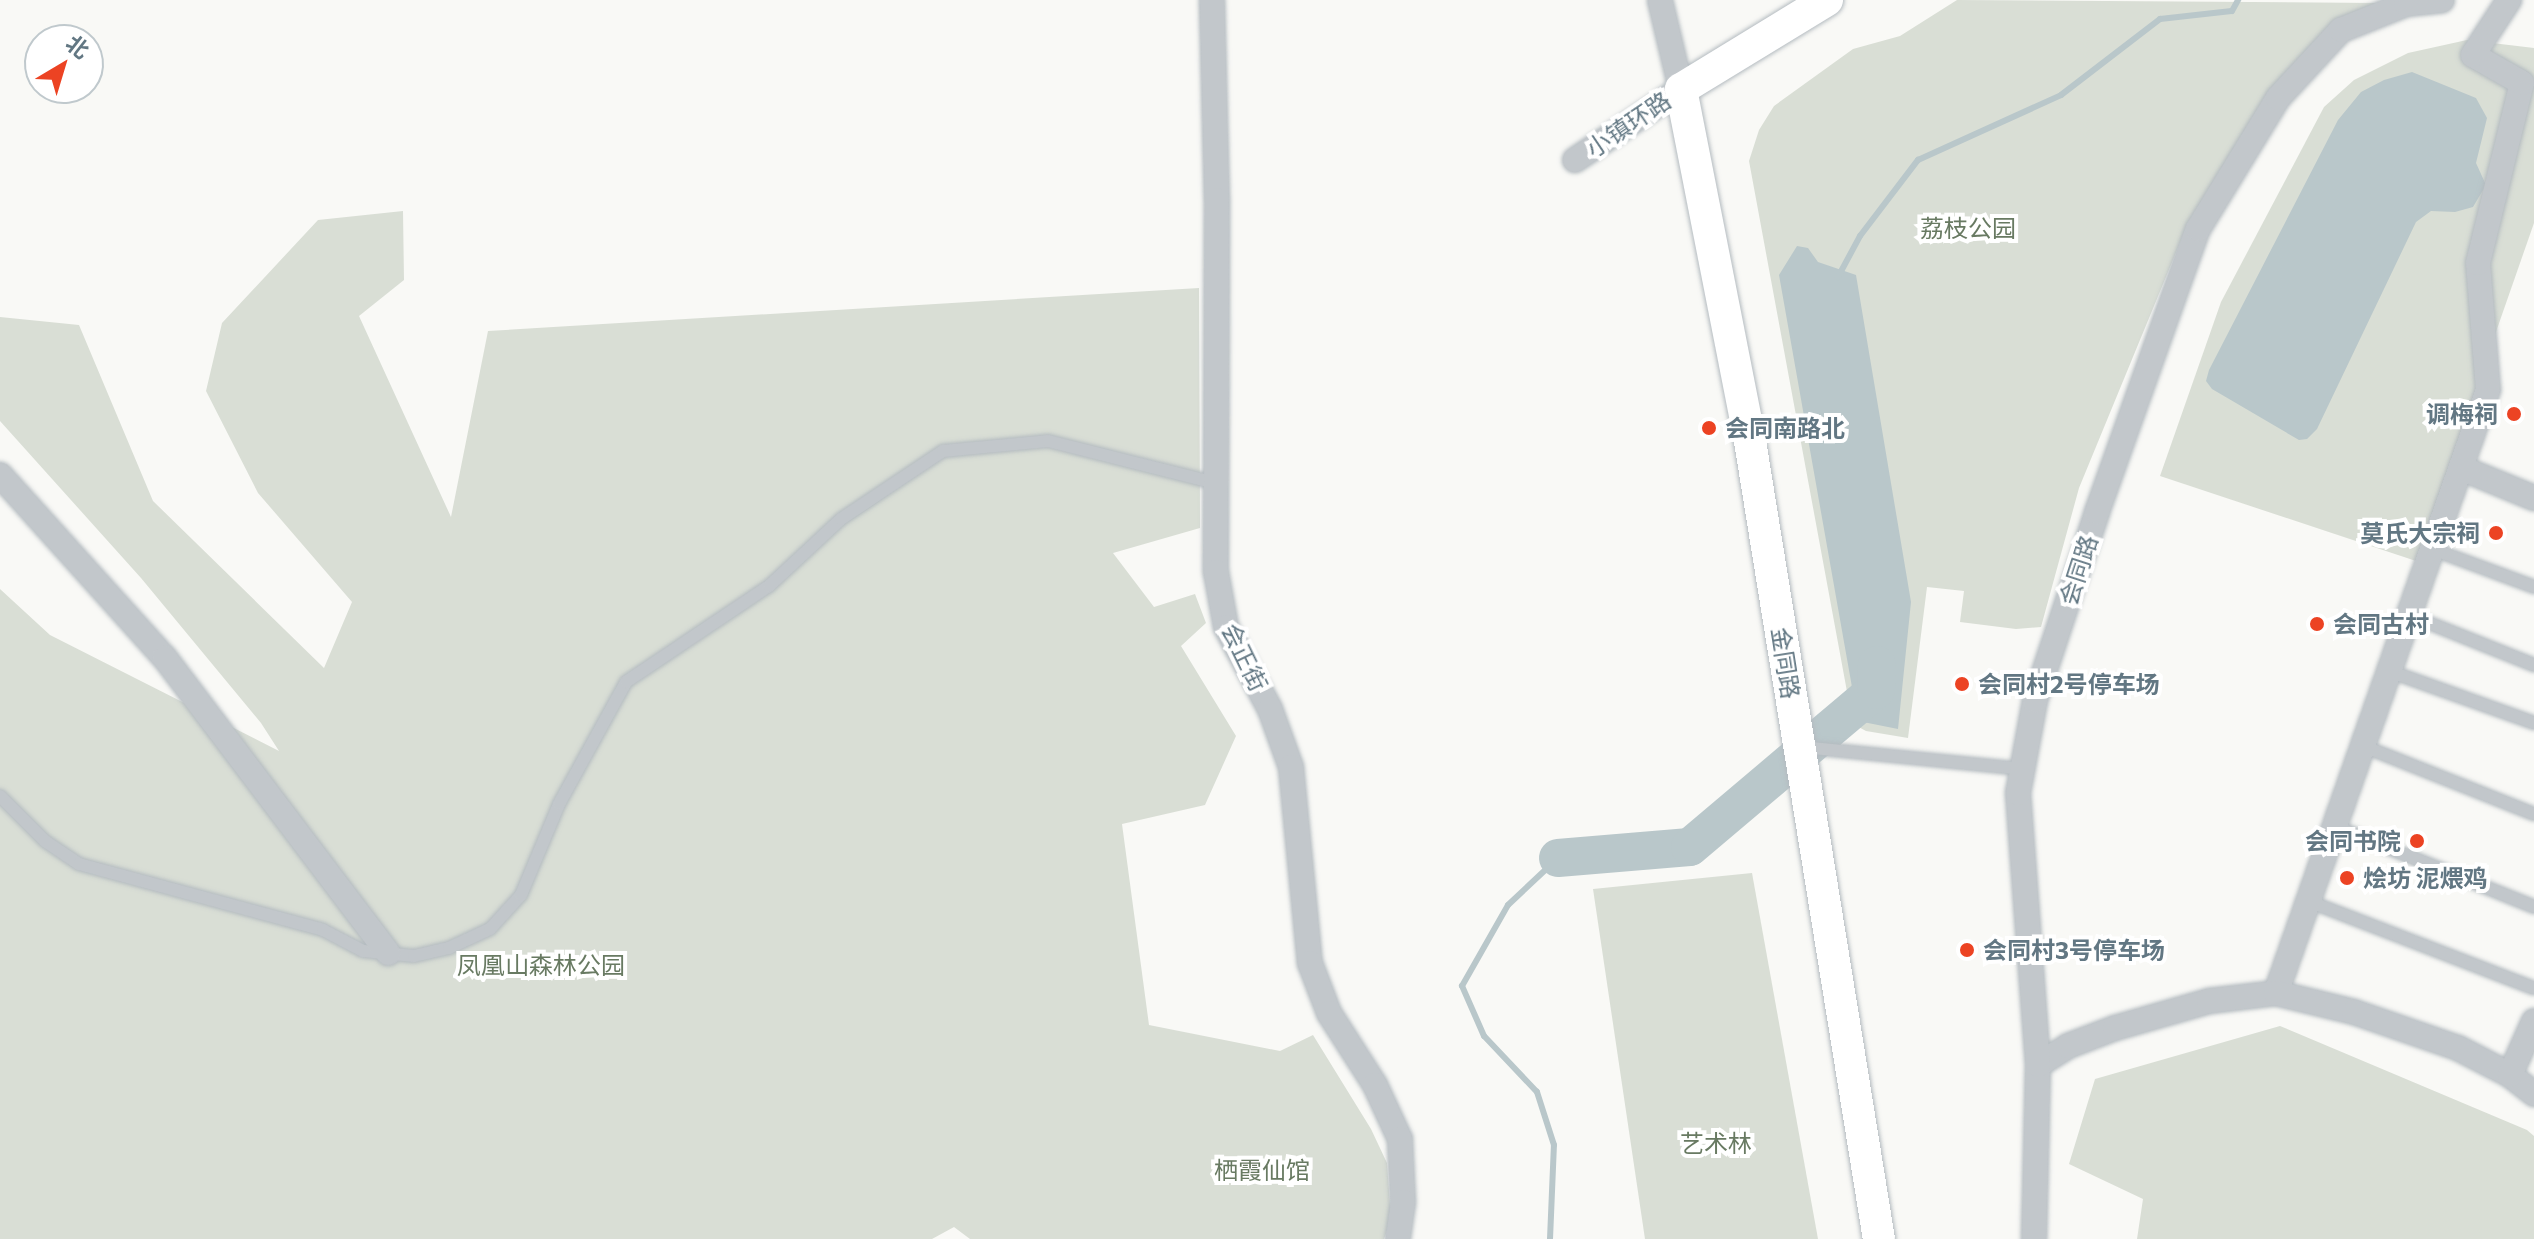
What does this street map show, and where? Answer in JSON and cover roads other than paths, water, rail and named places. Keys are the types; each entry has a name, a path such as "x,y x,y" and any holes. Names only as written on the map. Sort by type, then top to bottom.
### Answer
{"street":[{"name":"会正街","path":"1212,0 1217,200 1216,572 1226,627 1270,709 1291,767 1310,963 1329,1013 1375,1085 1400,1139 1403,1202 1398,1239"},
{"path":"1660,0 1681,89 1827,0"},
{"name":"会同路","path":"2034,1239 2038,1065 2018,793 2035,700 2097,512 2198,229 2278,98 2341,30 2399,2 2442,0"},
{"path":"2276,993 2488,390 2478,263 2522,83 2473,55 2509,0"},
{"name":"小镇环路","path":"1575,160 1681,89"},
{"name":"金同路","path":"1681,89 1749,435 1879,1239"},
{"path":"2461,468 2534,498"},
{"path":"0,475 165,658 388,953"},
{"path":"2038,1065 2068,1046 2115,1028 2209,1001 2276,993 2354,1012 2458,1048 2510,1075 2534,1094"},
{"path":"2510,1075 2534,1021"}],"lane":[{"path":"0,796 45,841 79,864 323,930 363,951 414,956 449,948 490,929 521,895 559,804 626,682 769,586 841,519 943,451 1048,441 1215,483"},
{"path":"2432,549 2534,587"},
{"path":"2409,615 2534,665"},
{"path":"2389,671 2534,723"},
{"path":"2363,746 2534,814"},
{"path":"1799,747 2013,768"},
{"path":"2334,826 2534,907"},
{"path":"2308,901 2534,988"}],"waterway":[{"path":"1838,277 1860,236 1918,160 2061,95 2160,19 2232,11 2238,0"},
{"path":"1558,858 1690,847 1876,690 1877,665"},
{"path":"1550,1239 1554,1145 1537,1092 1484,1036 1462,986 1508,905 1558,858"}],"place":[{"name":"调梅祠","path":"2514,414"},
{"name":"会同南路北","path":"1709,428"},
{"name":"莫氏大宗祠","path":"2496,533"},
{"name":"会同古村","path":"2317,624"},
{"name":"会同村2号停车场","path":"1962,684"},
{"name":"会同书院","path":"2417,841"},
{"name":"烩坊 泥煨鸡","path":"2347,878"},
{"name":"会同村3号停车场","path":"1967,950"}],"park label":[{"name":"荔枝公园","path":"1968,228"},
{"name":"凤凰山森林公园","path":"541,965"},
{"name":"艺术林","path":"1716,1143"},
{"name":"栖霞仙馆","path":"1262,1170"}]}
